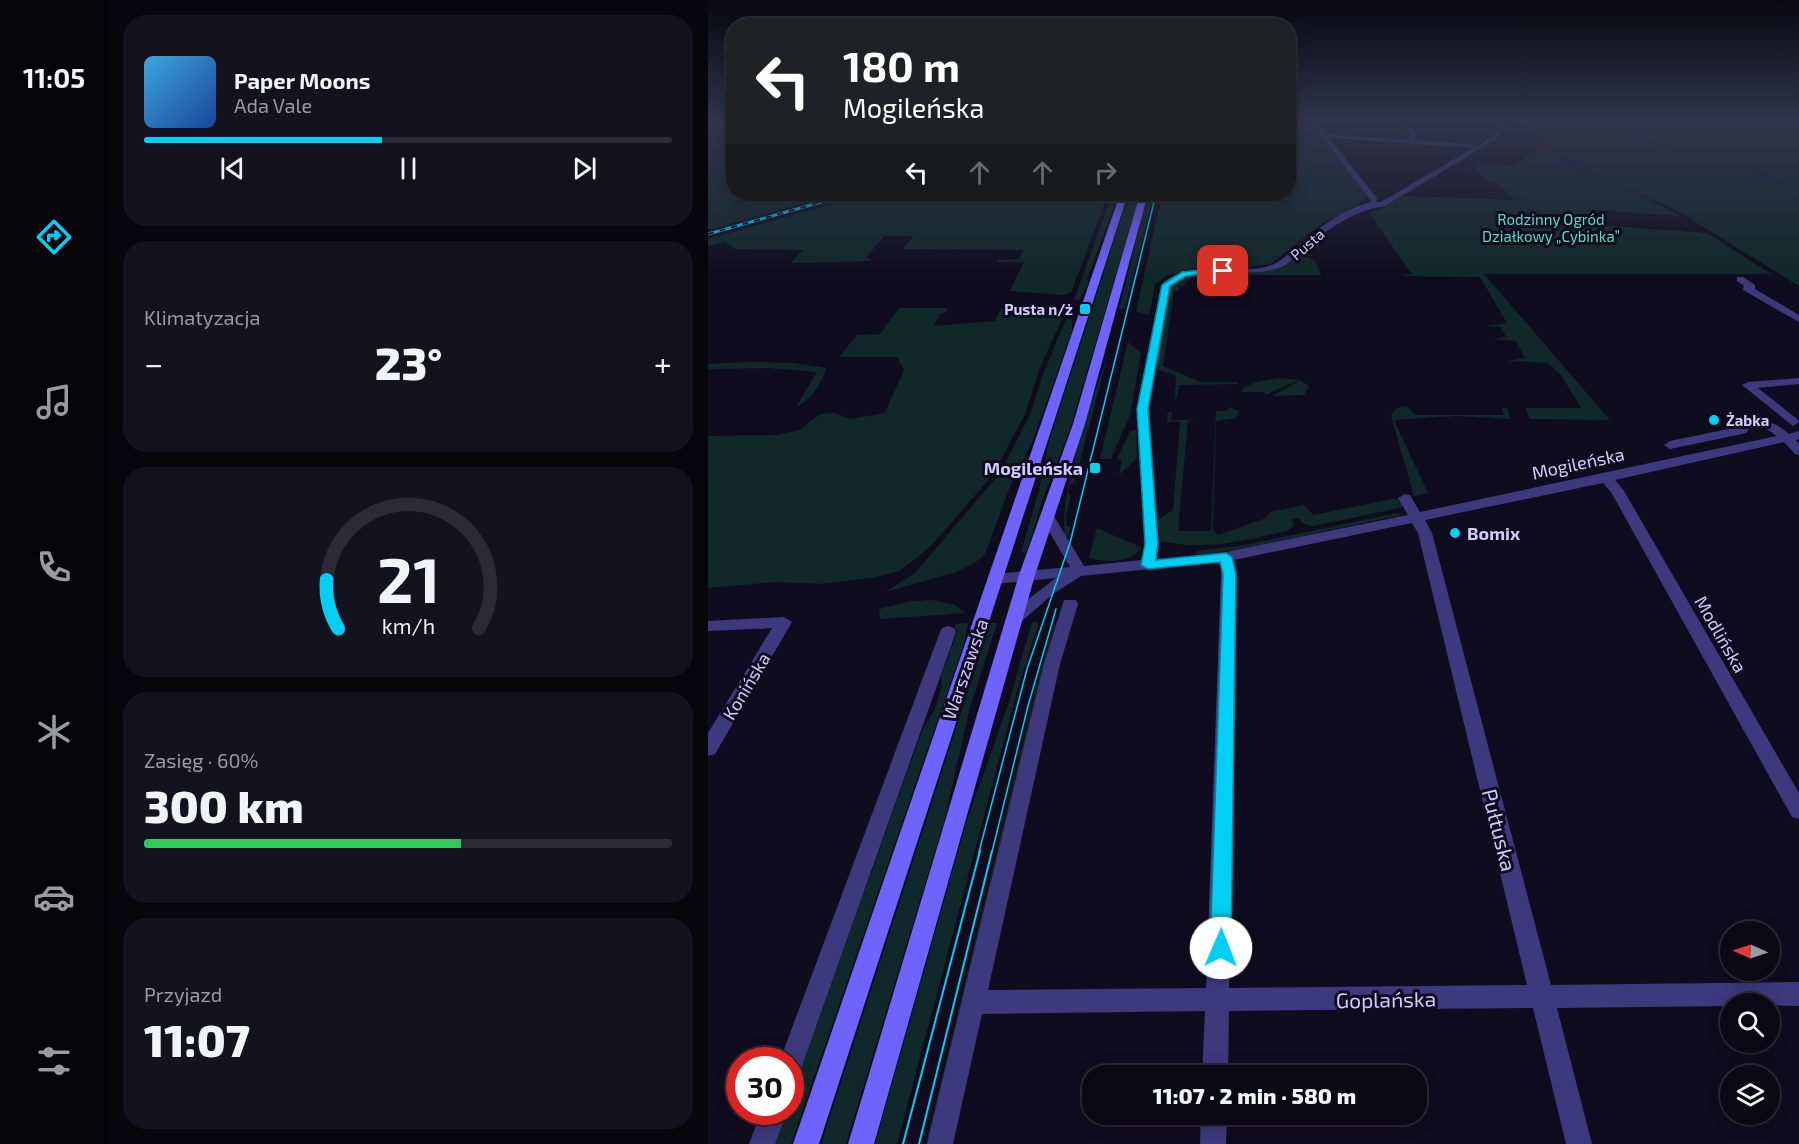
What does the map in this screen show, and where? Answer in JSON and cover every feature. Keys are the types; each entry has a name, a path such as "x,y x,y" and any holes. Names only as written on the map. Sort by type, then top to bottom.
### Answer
{"main road":[{"name":"Warszawska","path":"806,1144 1122,201"},
{"name":"Warszawska","path":"861,1144 1028,575 1079,424 1142,201"}],"street":[{"path":"1354,173 1376,202"},
{"name":"Pusta","path":"1148,565 1152,544 1143,409 1165,307 1163,290 1176,277 1204,271 1254,270 1278,266 1335,220 1431,173"},
{"path":"1740,279 1752,287 1746,288 1765,301 1799,319"},
{"path":"1793,422 1748,385 1799,381"},
{"path":"1670,445 1742,430 1746,423 1752,422 1768,425 1793,436 1799,451"},
{"name":"Mogileńska","path":"995,579 1226,557 1793,436"},
{"name":"Modlińska","path":"1606,477 1617,491 1799,811"},
{"name":"Pułtuska","path":"1405,498 1425,533 1579,1144"},
{"path":"1047,516 1080,571"},
{"path":"1215,1065 1229,574 1226,557"},
{"name":"Mogileńska","path":"1015,618 1057,584 1080,571"},
{"path":"940,1144 1052,664 1070,604"},
{"name":"Konińska","path":"708,626 784,622 708,749"},
{"name":"Warszawska","path":"797,1047 948,632"},
{"name":"Goplańska","path":"973,1002 1799,994"},
{"path":"762,1144 769,1125"},
{"path":"1213,1144 1214,1125"}],"green space":[{"path":"708,173 726,173 726,201 813,201 708,230"},
{"path":"1296,173 1350,173 1367,195 1358,205 1324,222 1272,263 1252,267 1194,268 1166,276 1155,285 1149,315 1136,311 1160,201 1296,201"},
{"name":"Rodzinny Ogród Działkowy „Cybinka”","path":"1480,173 1591,173 1681,216 1595,210 1597,225 1707,233 1771,274 1484,274 1610,420 1530,419 1525,408 1581,408 1561,375 1547,363 1507,361 1525,358 1516,341 1493,339 1506,337 1501,327 1487,326 1507,323 1480,277 1400,276 1412,274 1368,212 1383,208 1402,196 1515,200 1495,183 1490,183"},
{"path":"1592,173 1799,173 1799,286 1678,211"},
{"path":"843,201 1105,201 1071,293 1063,295 1010,291 1024,262 997,262 998,260 1019,259 1023,250 903,249 913,236 884,236 866,258 872,259 869,261 791,263 803,250 736,249 724,242 708,246 708,239"},
{"path":"1109,201 1115,201 1087,279 1089,283 1079,300 1074,300"},
{"path":"1127,201 1138,201 1069,432 1043,498 1027,551 1021,553 1039,490 1049,441"},
{"path":"1146,201 1152,201 1126,304 1124,309 1119,309"},
{"path":"1300,254 1315,261 1321,275 1203,275 1187,279 1183,286 1179,286 1178,291 1174,291 1163,366 1200,382 1238,382 1238,384 1179,385 1177,399 1175,398 1176,376 1154,368 1169,289 1176,281 1201,273 1271,270 1287,264"},
{"path":"899,308 948,308 946,312 940,314 934,326 995,321 1001,309 1005,308 1041,310 1063,317 1039,370 1025,414 994,473 931,546 900,571 871,578 822,584 776,582 708,588 708,436 777,435 800,430 820,414 835,413 850,419 885,413 904,370 897,357 839,357 857,335 880,334"},
{"path":"1066,319 1072,319 1072,332 1032,442 1009,489 985,554 976,562 956,572 885,592 915,573 1000,473 1030,415 1044,372"},
{"path":"1128,342 1141,353 1130,415 1111,459 1100,459"},
{"path":"794,363 826,368 815,391 806,401 796,407 817,372 771,368 708,369 708,364"},
{"path":"1106,363 1074,483 1070,484 1068,494 1071,494 1066,515 1067,526 1071,527 1067,539 1064,526 1065,506 1076,453 1092,399"},
{"path":"1279,378 1299,380 1265,395 1265,392 1242,392 1242,389 1256,382"},
{"path":"1300,380 1309,386 1304,395 1272,396"},
{"path":"1406,406 1416,415 1504,415 1502,408 1507,408 1511,419 1454,416 1394,420 1428,493 1414,496 1391,416 1395,409"},
{"path":"1229,407 1239,411 1236,418 1216,421 1213,530 1218,535 1266,518 1270,512 1304,505 1313,515 1393,499 1399,499 1404,507 1313,526 1304,524 1298,518 1292,519 1294,526 1287,531 1224,544 1193,545 1160,541 1158,520 1173,510 1180,422 1167,422 1168,412 1172,412 1171,421 1195,419 1188,421 1178,531 1211,531 1216,411 1228,411"},
{"path":"1136,430 1137,458 1119,475 1122,460 1117,459 1130,431"},
{"path":"1397,513 1401,515 1247,548 1196,555 1197,551 1245,545"},
{"path":"1097,528 1142,547 1125,559 1103,561 1089,558"},
{"path":"932,600 955,605 966,613 880,619 879,609 911,601"},
{"path":"1032,622 1039,622 1019,684 897,1144 875,1144 966,823 1009,702"},
{"path":"1056,622 1059,622 930,1144 926,1144 1041,669"},
{"path":"968,623 964,644 804,1106 804,1060 922,731 935,709 942,685 941,676 958,630 954,629 956,624"},
{"path":"990,623 997,623 969,711 945,818 846,1144 821,1144"},
{"path":"780,1125 798,1125 791,1144 773,1144"}],"waterway":[{"path":"1759,173 1799,190"}],"tram line":[{"path":"979,852 1027,669 1070,543 1154,201"},
{"path":"992,852 1028,706 1056,609"},
{"path":"903,1144 980,851"},
{"path":"919,1144 992,851"}],"railway":[{"path":"708,234 825,201"}],"place":[{"name":"Pusta n/ż","path":"1085,309"},
{"name":"Żabka","path":"1714,420"},
{"name":"Mogileńska","path":"1095,468"},
{"name":"Bomix","path":"1455,533"}],"route":[{"path":"1221,948 1229,574 1226,557 1148,565 1152,544 1143,409 1163,290 1170,280 1185,274 1223,271"}]}
